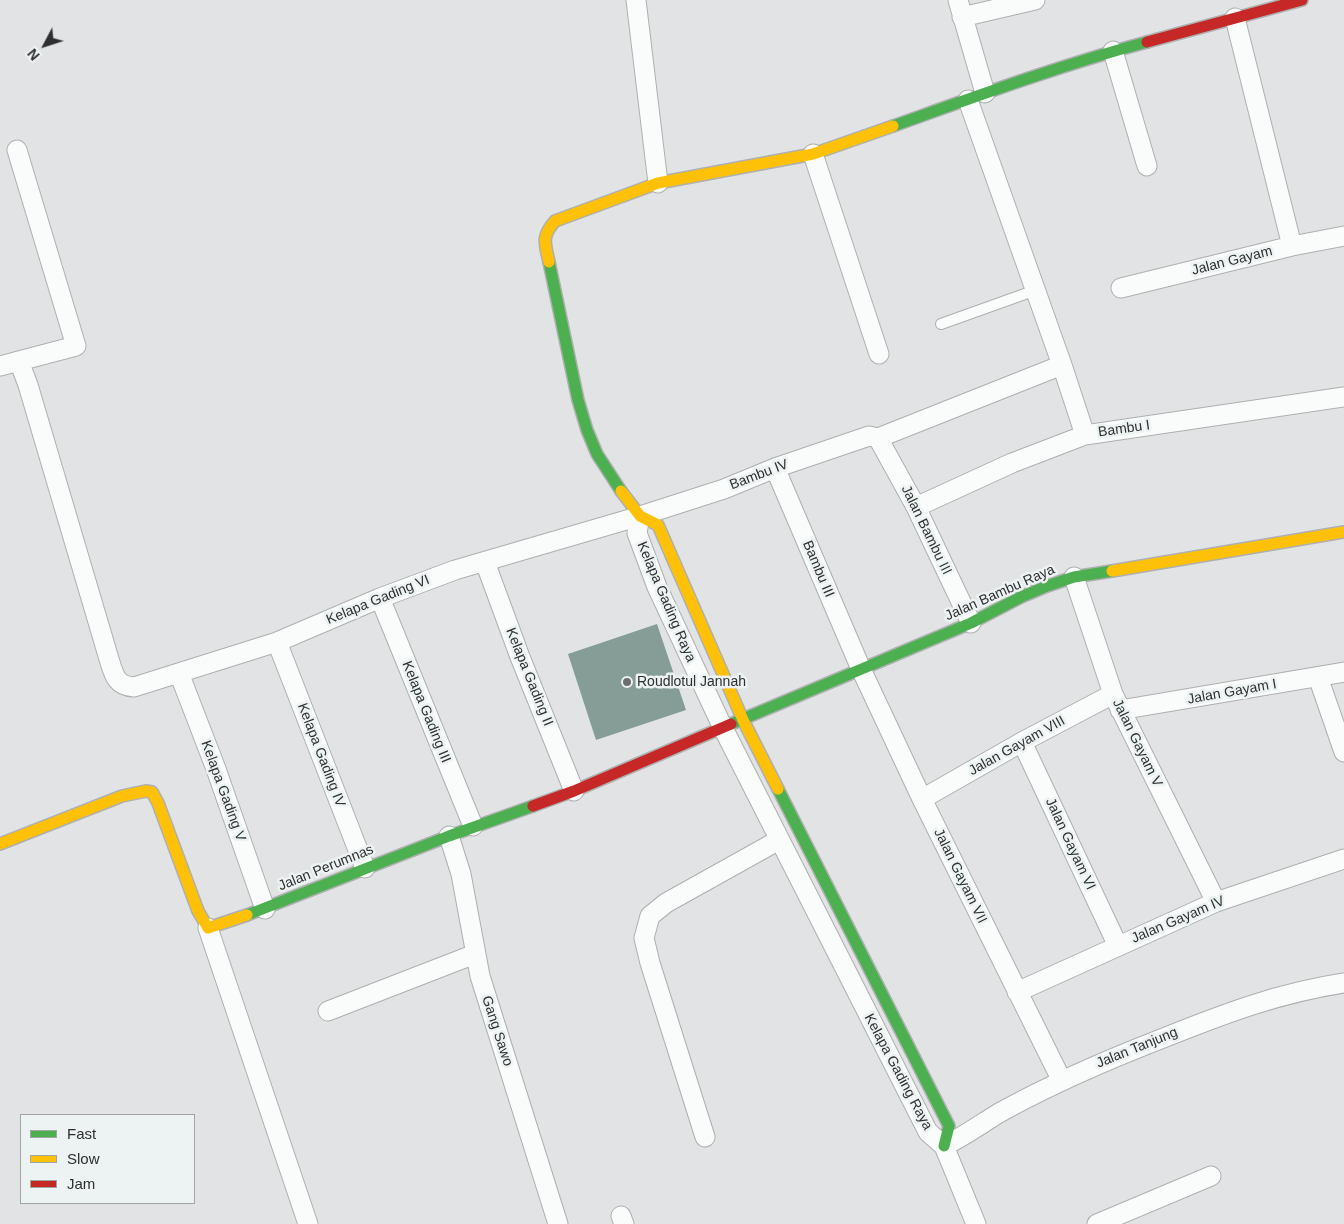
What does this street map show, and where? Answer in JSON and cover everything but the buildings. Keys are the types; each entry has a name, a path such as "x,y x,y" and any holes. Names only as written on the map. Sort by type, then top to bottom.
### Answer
{"street":[{"path":"636,0 658,183"},
{"path":"1035,0 960,8 977,96 1036,290 1085,435"},
{"path":"640,516 597,454 578,400 544,239 548,229 555,220 658,183 813,154 977,96 1113,51 1302,0"},
{"path":"1235,18 1292,246"},
{"path":"1113,51 1148,166"},
{"path":"0,366 76,346 17,150"},
{"path":"813,154 879,354"},
{"name":"Jalan Gayam","path":"1121,288 1292,246 1344,236"},
{"name":"Kelapa Gading VI","path":"19,361 31,395 109,659 118,681 125,686 134,686 179,673 277,642 380,598 455,570 640,516"},
{"name":"Bambu IV","path":"640,516 724,489 775,468 869,436 878,438 1062,365"},
{"name":"Bambu I","path":"916,507 1012,463 1085,435 1344,397"},
{"name":"Jalan Bambu III","path":"878,438 916,507 971,623"},
{"name":"Bambu III","path":"775,468 862,669"},
{"name":"Kelapa Gading Raya","path":"640,516 658,525 743,720 949,1126 944,1146 928,1132 723,728 657,587 637,533 640,516"},
{"name":"Jalan Bambu Raya","path":"743,720 971,623 1040,588 1074,577 1344,532"},
{"name":"Kelapa Gading II","path":"485,562 520,657 574,791"},
{"name":"Jalan Gayam V","path":"1074,577 1116,702 1216,902"},
{"name":"Kelapa Gading III","path":"380,598 473,826"},
{"name":"Kelapa Gading IV","path":"277,642 365,868"},
{"name":"Jalan Gayam VII","path":"862,669 922,799 1062,1080"},
{"name":"Jalan Gayam I","path":"1116,702 1318,677 1344,672"},
{"name":"Kelapa Gading V","path":"179,673 216,769 265,909"},
{"path":"1318,677 1344,752"},
{"name":"Jalan Gayam VIII","path":"922,799 1022,742 1116,702"},
{"name":"Jalan Perumnas","path":"208,928 265,909 473,826 574,791 743,720"},
{"name":"Jalan Gayam VI","path":"1022,742 1118,946"},
{"path":"0,844 122,796 146,791 152,792 158,803 198,910 208,928 308,1224"},
{"name":"Gang Sawo","path":"449,836 461,874 480,976 558,1224"},
{"path":"705,1136 650,963 644,938 650,916 666,903 779,840"},
{"name":"Jalan Gayam IV","path":"1017,992 1216,902 1344,860"},
{"path":"328,1011 475,954"},
{"name":"Jalan Tanjung","path":"944,1146 998,1114 1062,1080 1131,1049 1251,1004 1296,991 1344,983"},
{"path":"944,1146 976,1224"},
{"path":"1097,1224 1211,1176"}],"lane":[{"path":"940,324 1036,290"}],"traffic: fast":[{"path":"893,126 1051,71 1147,42"},
{"path":"549,262 578,400 587,430 597,454 621,491"},
{"path":"731,724 971,623 1047,586 1074,577 1112,571"},
{"path":"778,789 949,1126 944,1146"},
{"path":"247,915 449,836 533,806"}],"traffic: slow":[{"path":"549,262 545,240 548,231 555,221 658,183 813,154 893,126"},
{"path":"621,491 640,516 658,525 743,720 778,789"},
{"path":"1112,571 1344,532"},
{"path":"0,844 122,796 146,791 152,792 158,803 198,911 208,928 247,915"}],"traffic: jam":[{"path":"1147,42 1302,0"},
{"path":"533,806 574,791 731,724"}],"place":[{"name":"Roudlotul Jannah","path":"627,682"}]}
